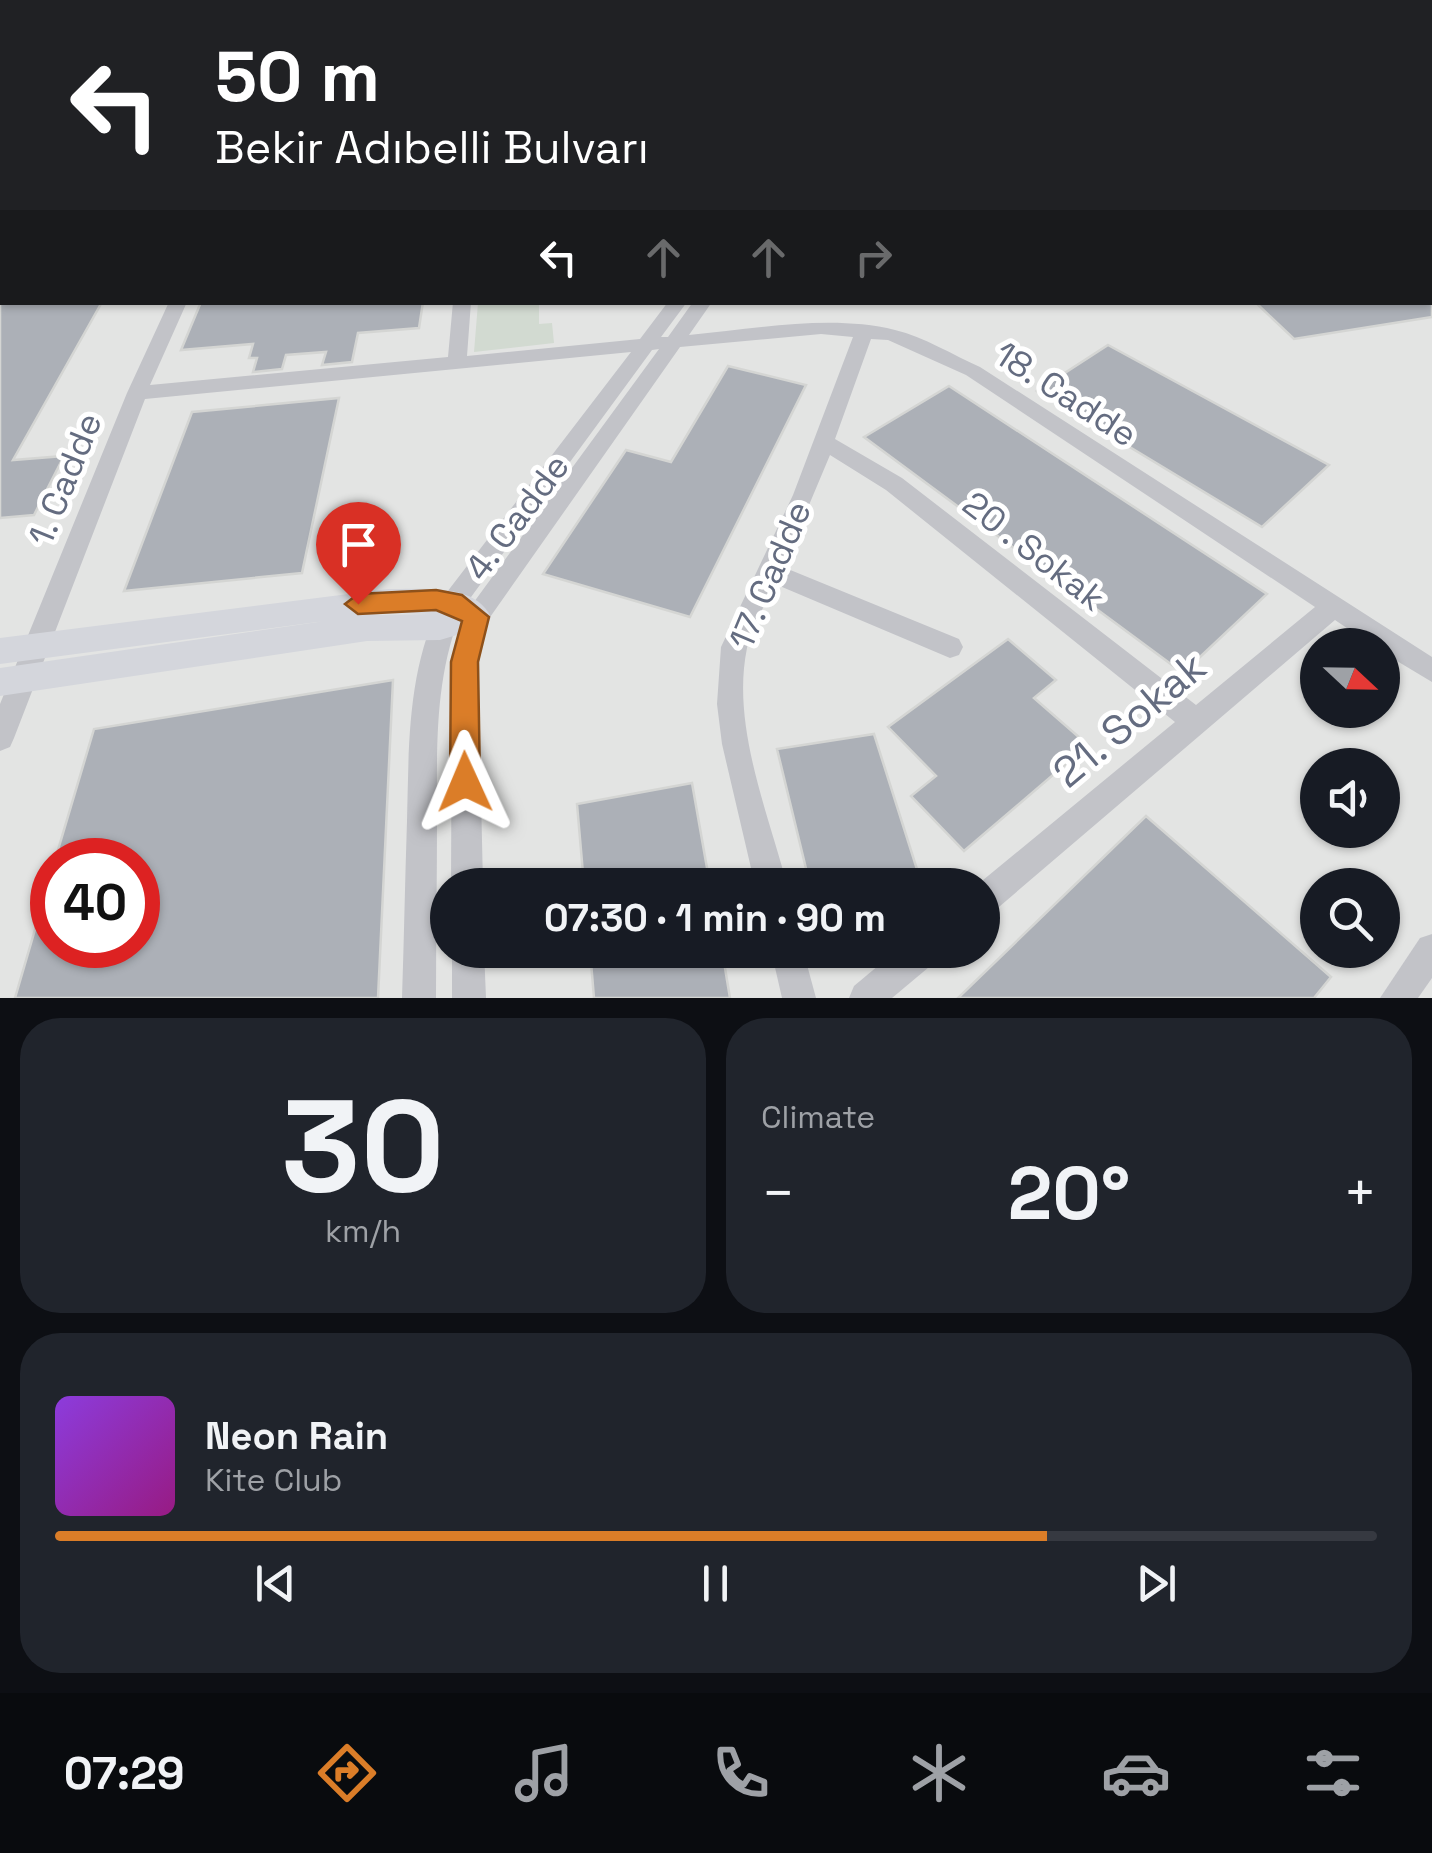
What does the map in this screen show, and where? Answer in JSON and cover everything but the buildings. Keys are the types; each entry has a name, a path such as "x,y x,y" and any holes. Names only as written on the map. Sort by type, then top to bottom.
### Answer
{"main road":[{"path":"0,651 358,604 456,615"},
{"path":"12,680 456,615"}],"street":[{"name":"1. Cadde","path":"0,738 12,680 36,647 137,393 177,305"},
{"path":"457,364 462,305"},
{"name":"4. Cadde","path":"419,998 424,704 432,650 676,305"},
{"name":"4. Cadde","path":"467,868 465,662 456,615 701,305"},
{"name":"18. Cadde","path":"137,393 821,328 865,330 917,343 973,371 1432,672"},
{"name":"17. Cadde","path":"767,868 730,704 739,630 771,572 865,330"},
{"name":"20 . Sokak","path":"824,442 894,484 1196,722"},
{"path":"771,572 950,648"},
{"name":"21. Sokak","path":"1000,885 1333,607"},
{"path":"1397,998 1432,950"},
{"path":"468,968 468,998"},
{"path":"791,968 798,998"},
{"path":"866,998 902,968"}],"shaded area":[{"path":"0,305 1432,305 1432,998 0,998"},
{"path":"478,305 539,305 539,324 552,323 554,343 474,352"}],"route":[{"path":"358,604 436,600 453,602 476,617 465,662 465,782"}]}
